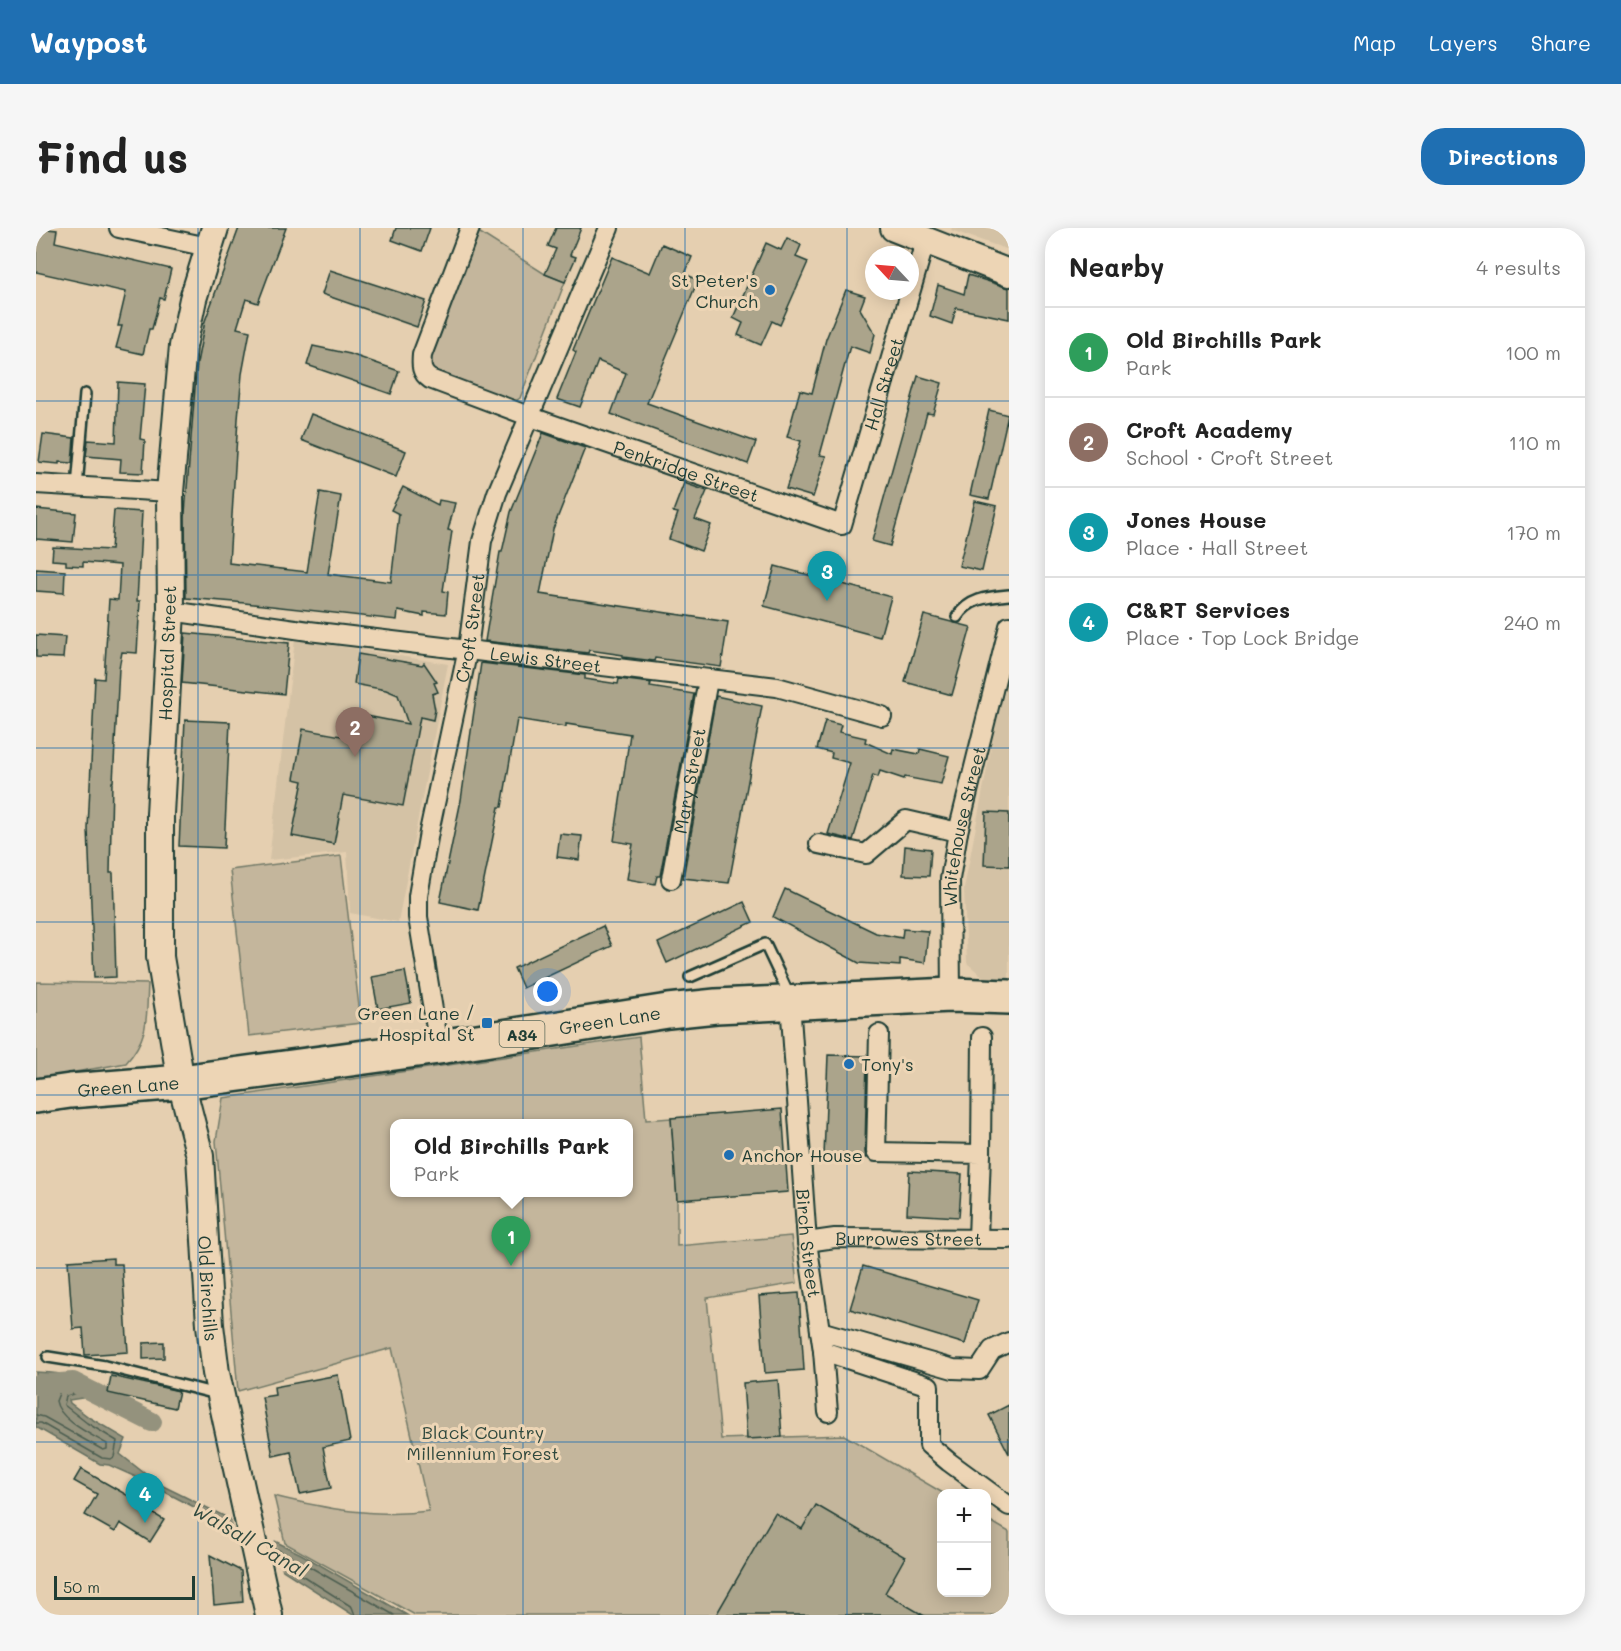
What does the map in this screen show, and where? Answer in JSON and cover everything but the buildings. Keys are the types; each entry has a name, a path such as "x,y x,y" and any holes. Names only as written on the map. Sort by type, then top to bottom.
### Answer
{"highway":[{"name":"Green Lane","path":"36,1096 181,1082 716,1006 951,995 1009,998"}],"street":[{"path":"119,228 212,237"},
{"name":"Penkridge Street","path":"470,228 422,356 421,367 430,379 531,417 843,525"},
{"name":"Croft Street","path":"439,1047 418,917 418,896 429,832 468,649 482,541 497,493 609,228"},
{"path":"894,228 930,238 1009,273"},
{"name":"Hospital Street","path":"181,1082 160,957 160,814 171,611 170,492 183,345 193,299 212,237"},
{"name":"Hall Street","path":"843,525 930,238"},
{"path":"36,484 170,492"},
{"name":"Lewis Street","path":"171,611 309,631 777,687 882,716"},
{"name":"Whitehouse Street","path":"951,995 950,879 958,832 1009,626"},
{"name":"Mary Street","path":"671,879 708,680"},
{"path":"819,844 866,854 906,820 958,832"},
{"name":"Birch Street","path":"791,1002 807,1242 823,1351 828,1412"},
{"path":"879,1034 876,1152 981,1154"},
{"path":"978,1238 982,1037"},
{"name":"Old Birchills","path":"181,1082 200,1156 210,1325 220,1395 269,1615"},
{"name":"Burrowes Street","path":"807,1242 835,1238 1009,1239"},
{"path":"820,1331 953,1369 979,1370 992,1350 1009,1342"},
{"path":"823,1351 928,1386 929,1445 1009,1506"}],"lane":[{"path":"78,487 86,394"},
{"path":"957,617 974,601 1009,595"},
{"path":"690,977 765,944 791,1002"},
{"path":"48,1357 105,1366 220,1395"}],"shaded area":[{"path":"952,228 1009,228 1009,250 951,230"},
{"path":"295,639 448,664 398,922 350,913 347,852 269,860"},
{"path":"1009,676 1009,982 990,983 967,963 964,889 995,727"}],"green space":[{"path":"477,231 545,274 565,282 520,398 514,402 434,372 425,361"},
{"path":"341,856 361,1023 249,1036 230,870"},
{"path":"36,982 148,984 143,1035 126,1063 36,1079"},
{"name":"Black Country Millennium Forest","path":"639,1037 646,1120 671,1118 677,1200 677,1246 791,1236 797,1283 707,1298 721,1439 844,1435 937,1489 937,1597 991,1597 991,1521 1009,1532 1009,1615 415,1615 285,1543 274,1496 313,1505 370,1513 429,1511 392,1348 238,1391 216,1141 223,1098"}],"water":[{"name":"Walsall Canal","path":"36,1372 80,1379 92,1388 88,1397 69,1400 70,1403 90,1418 126,1439 120,1454 157,1483 301,1554 407,1615 353,1615 228,1535 196,1508 138,1478 109,1465 100,1464 36,1427"}],"pier":[{"path":"230,1516 274,1538 283,1574 236,1544"}],"waterway":[{"path":"36,1385 73,1382 152,1422"}],"place":[{"name":"St Peter's Church","path":"770,290"},
{"name":"Jones House","path":"827,601"},
{"name":"Croft Academy","path":"355,757"},
{"name":"Green Lane / Hospital St","path":"487,1023"},
{"name":"Tony's","path":"849,1064"},
{"name":"Anchor House","path":"729,1155"},
{"name":"Old Birchills Park","path":"511,1266"},
{"name":"C&RT Services","path":"145,1523"}]}
